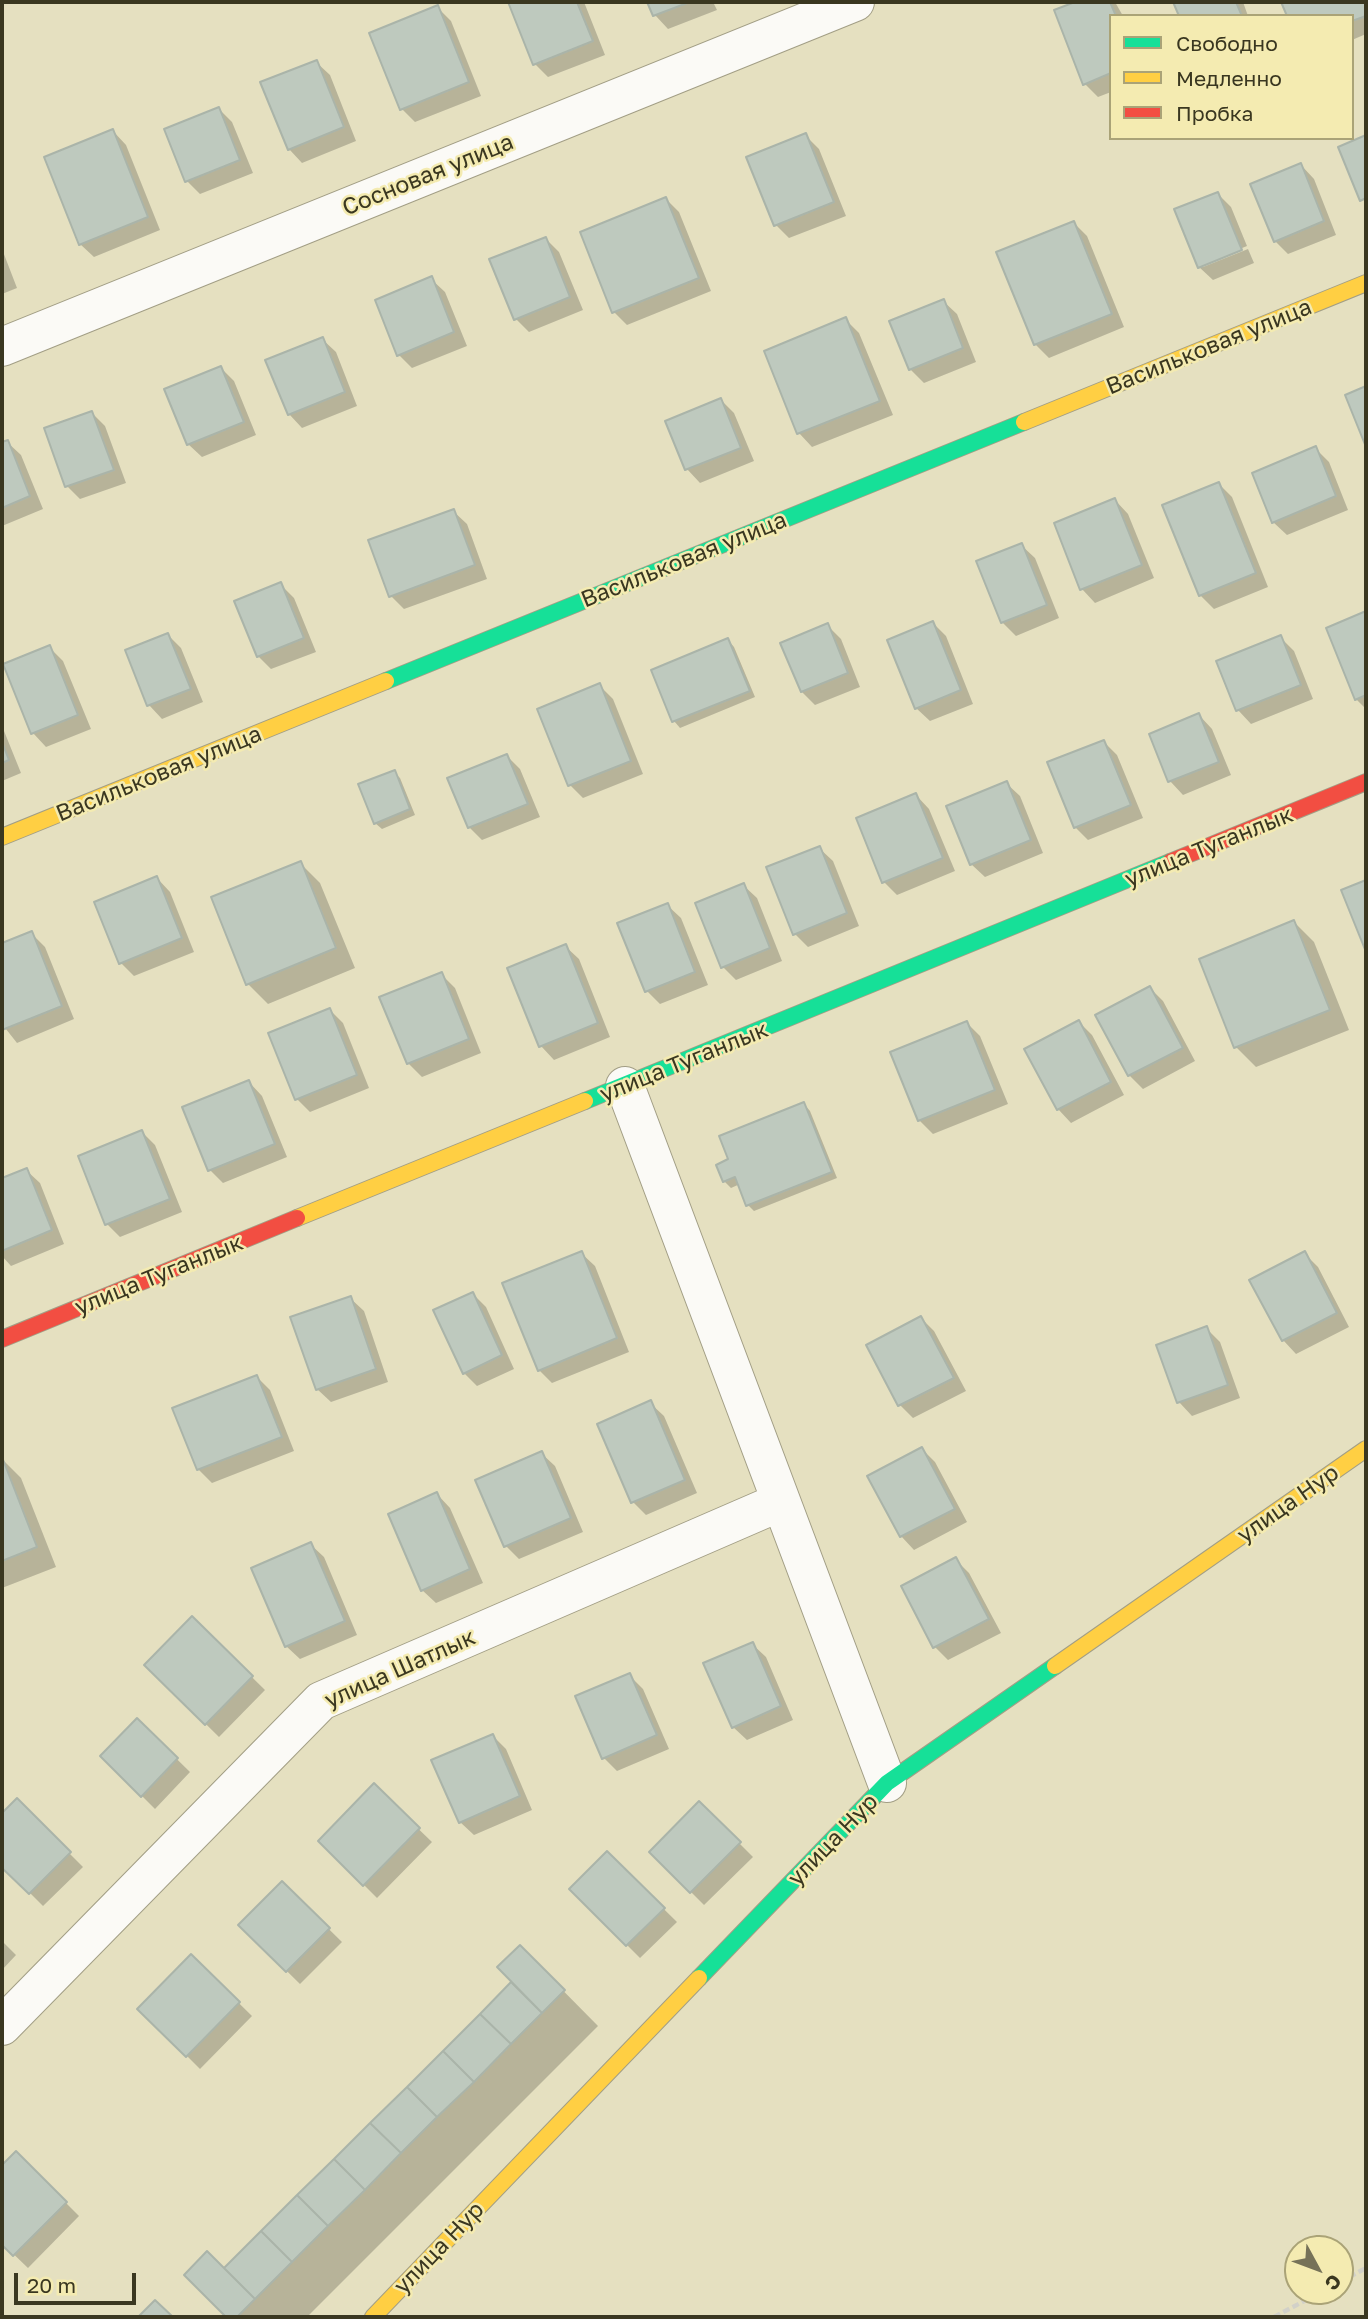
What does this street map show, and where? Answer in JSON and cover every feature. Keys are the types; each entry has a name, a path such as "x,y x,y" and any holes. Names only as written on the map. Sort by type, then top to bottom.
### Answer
{"street":[{"name":"Сосновая улица","path":"2,347 855,2"},
{"name":"Васильковая улица","path":"2,837 1366,283"},
{"name":"улица Туганлык","path":"2,1339 1366,782"},
{"path":"625,1086 887,1783"},
{"name":"улица Нур","path":"373,2317 887,1783 1366,1449"},
{"name":"улица Шатлык","path":"2,2026 321,1701 780,1502"}],"path":[{"path":"1274,2317 1297,2305"}],"building":[{"path":"508,2 577,2 593,41 533,65"},
{"path":"647,2 690,2 653,16"},
{"path":"1075,2 1110,2 1115,14 1109,14 1109,74 1083,85 1054,10"},
{"path":"1173,2 1236,2 1241,14 1178,14"},
{"path":"1281,2 1366,2 1366,16 1354,20 1354,14 1286,14"},
{"path":"438,5 469,82 400,110 369,33"},
{"path":"317,60 344,127 288,150 260,82"},
{"path":"219,107 240,160 185,182 164,129"},
{"path":"113,129 148,217 79,245 44,157"},
{"path":"806,133 834,202 774,226 746,157"},
{"path":"1366,135 1366,198 1360,201 1338,147"},
{"path":"1301,163 1324,221 1274,242 1250,184"},
{"path":"1218,192 1242,250 1198,268 1174,209"},
{"path":"666,197 699,278 612,313 580,232"},
{"path":"1074,221 1112,314 1034,345 996,252"},
{"path":"546,237 570,297 514,320 489,259"},
{"path":"432,276 454,332 397,356 375,300"},
{"path":"944,299 963,348 909,370 889,321"},
{"path":"846,317 880,401 797,434 764,351"},
{"path":"323,337 345,392 288,415 265,360"},
{"path":"221,366 244,422 187,445 164,389"},
{"path":"1366,386 1366,447 1345,395"},
{"path":"721,398 741,448 685,470 665,421"},
{"path":"92,411 114,470 65,487 44,428"},
{"path":"8,440 30,496 2,508 2,442"},
{"path":"1316,446 1336,496 1272,523 1252,473"},
{"path":"1219,482 1256,573 1199,596 1162,505"},
{"path":"1115,498 1142,565 1080,590 1054,523"},
{"path":"454,509 475,565 389,597 368,540"},
{"path":"1022,543 1047,605 1001,623 976,561"},
{"path":"281,582 304,638 257,657 234,601"},
{"path":"1366,611 1366,695 1355,700 1326,628"},
{"path":"933,621 961,690 915,709 887,640"},
{"path":"828,623 848,673 801,692 780,643"},
{"path":"168,633 191,689 147,706 125,650"},
{"path":"1281,635 1301,685 1236,711 1216,661"},
{"path":"728,638 750,691 672,722 651,670"},
{"path":"50,645 78,715 31,734 3,664"},
{"path":"600,683 631,761 568,786 537,709"},
{"path":"1199,713 1219,762 1168,782 1149,734"},
{"path":"1104,740 1131,805 1074,828 1047,762"},
{"path":"2,742 9,760 2,763"},
{"path":"507,754 528,804 468,828 447,778"},
{"path":"395,770 410,809 374,824 358,784"},
{"path":"1007,781 1031,840 970,865 946,806"},
{"path":"916,793 943,858 882,883 856,818"},
{"path":"820,846 847,913 793,935 766,867"},
{"path":"301,861 336,948 246,985 211,897"},
{"path":"157,876 182,938 119,964 94,902"},
{"path":"1366,880 1366,952 1341,890"},
{"path":"744,883 770,948 721,968 695,903"},
{"path":"668,903 695,972 645,992 617,923"},
{"path":"1294,920 1330,1010 1234,1048 1199,959"},
{"path":"32,931 62,1006 2,1030 2,943"},
{"path":"566,944 598,1023 539,1047 507,968"},
{"path":"442,972 469,1039 407,1064 379,997"},
{"path":"1150,986 1183,1048 1128,1076 1095,1015"},
{"path":"330,1008 357,1075 295,1100 268,1033"},
{"path":"1079,1020 1111,1082 1057,1110 1024,1049"},
{"path":"967,1021 995,1090 918,1121 890,1052"},
{"path":"249,1080 275,1144 208,1171 182,1107"},
{"path":"804,1102 832,1172 746,1206 735,1177 723,1182 716,1165 728,1159 719,1136"},
{"path":"142,1130 170,1199 105,1225 78,1156"},
{"path":"27,1168 52,1230 2,1251 2,1178"},
{"path":"582,1251 617,1338 538,1371 502,1283"},
{"path":"1305,1251 1337,1313 1282,1341 1249,1280"},
{"path":"473,1292 502,1355 463,1374 433,1310"},
{"path":"351,1296 376,1369 316,1390 290,1317"},
{"path":"921,1316 954,1378 898,1406 866,1345"},
{"path":"1207,1326 1228,1385 1177,1403 1156,1345"},
{"path":"257,1375 282,1437 197,1470 172,1408"},
{"path":"651,1400 685,1480 631,1503 597,1424"},
{"path":"922,1447 955,1509 900,1537 867,1476"},
{"path":"542,1451 571,1518 504,1547 475,1480"},
{"path":"2,1457 37,1547 2,1561"},
{"path":"437,1492 470,1569 421,1591 388,1514"},
{"path":"311,1542 345,1621 285,1647 251,1568"},
{"path":"956,1557 989,1619 933,1648 901,1586"},
{"path":"192,1616 253,1676 205,1725 144,1665"},
{"path":"753,1642 781,1706 732,1728 703,1663"},
{"path":"630,1673 657,1735 602,1759 575,1696"},
{"path":"137,1718 178,1758 141,1797 100,1756"},
{"path":"493,1734 520,1796 459,1823 431,1760"},
{"path":"374,1783 420,1828 363,1886 318,1841"},
{"path":"17,1798 71,1852 29,1894 2,1868 2,1813"},
{"path":"699,1801 741,1842 690,1893 649,1852"},
{"path":"607,1851 665,1908 626,1946 569,1889"},
{"path":"282,1881 330,1928 286,1972 238,1925"},
{"path":"520,1945 565,1990 542,2013 497,1967"},
{"path":"191,1954 240,2002 186,2057 137,2009"},
{"path":"511,1982 542,2013 511,2044 480,2014"},
{"path":"480,2014 511,2044 474,2082 443,2051"},
{"path":"443,2051 474,2082 437,2117 407,2087"},
{"path":"407,2087 437,2117 401,2153 370,2123"},
{"path":"370,2123 401,2153 365,2190 334,2159"},
{"path":"16,2151 67,2202 13,2256 2,2245 2,2165"},
{"path":"334,2159 365,2190 328,2226 297,2195"},
{"path":"297,2195 328,2226 292,2262 261,2231"},
{"path":"261,2231 292,2262 255,2299 224,2268"},
{"path":"207,2251 255,2299 237,2317 226,2317 184,2275"},
{"path":"155,2300 173,2317 138,2317"}],"traffic: fast":[{"path":"386,681 1024,422"},
{"path":"585,1101 1170,862"},
{"path":"699,1978 887,1783 1055,1666"}],"traffic: slow":[{"path":"1024,422 1366,283"},
{"path":"2,837 386,681"},
{"path":"297,1218 585,1101"},
{"path":"1055,1666 1366,1449"},
{"path":"373,2317 699,1978"}],"traffic: jam":[{"path":"1170,862 1366,782"},
{"path":"2,1339 297,1218"}]}
